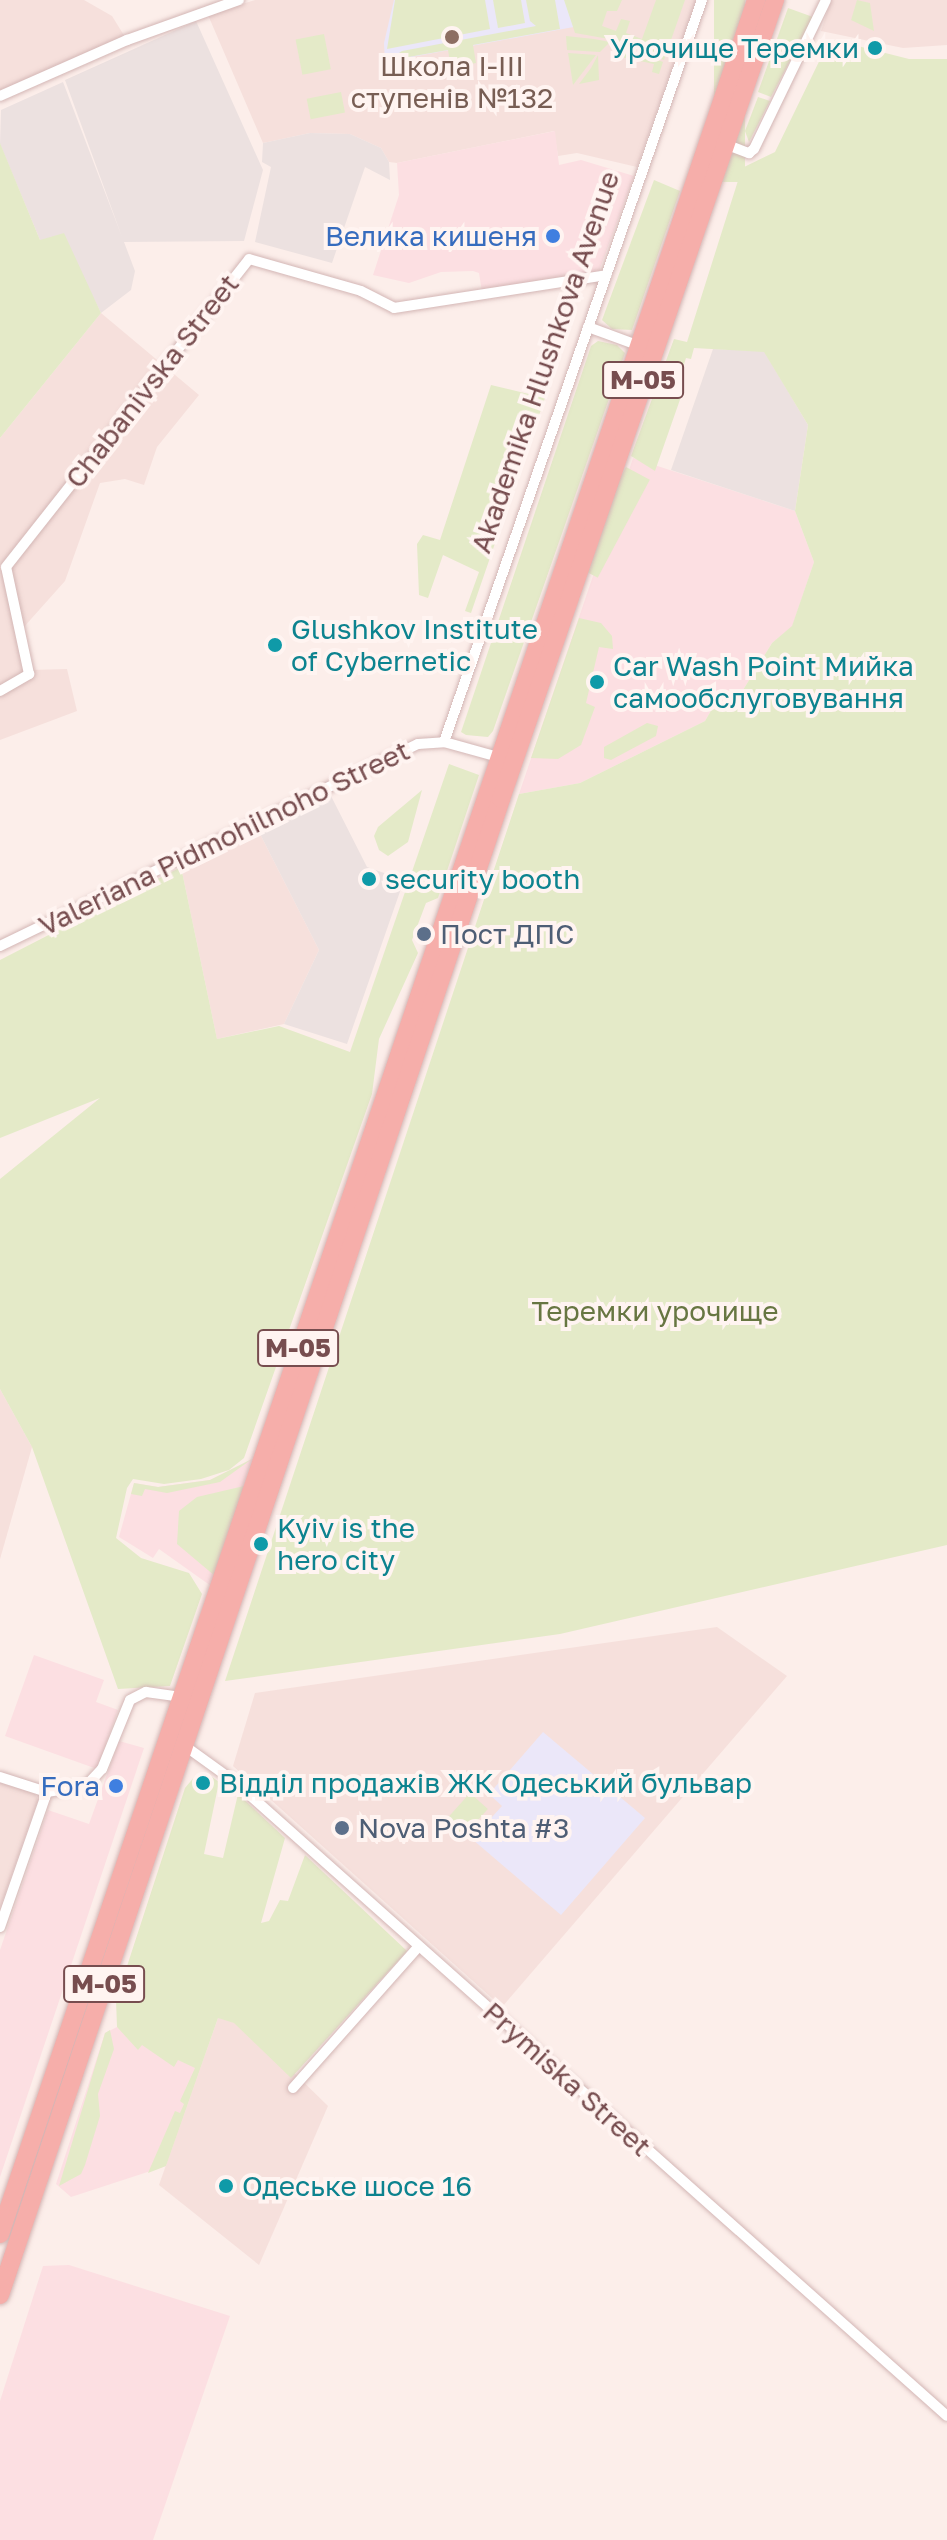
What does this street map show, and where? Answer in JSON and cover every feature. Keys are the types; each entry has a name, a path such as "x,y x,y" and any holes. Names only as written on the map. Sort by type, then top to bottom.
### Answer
{"highway":[{"name":"М-05","path":"0,2295 185,1746 199,1673 498,757 756,0"},
{"name":"М-05","path":"0,2234 181,1697 199,1673 775,0"}],"street":[{"path":"0,96 127,40 239,0"},
{"name":"Akademika Hlushkova Avenue","path":"444,742 702,0"},
{"path":"725,144 749,153 754,149 826,0"},
{"name":"Chabanivska Street","path":"0,691 29,674 6,567 249,259 361,291 394,308 606,275"},
{"path":"588,327 637,345"},
{"name":"Valeriana Pidmohilnoho Street","path":"0,946 418,744 444,742 498,757"},
{"path":"0,1777 47,1792 75,1790 96,1778 130,1700 146,1692 181,1697"},
{"name":"Prymiska Street","path":"185,1746 224,1773 947,2416"},
{"path":"0,1927 47,1792"},
{"path":"293,2088 418,1947"}],"shaded area":[{"path":"0,0 84,0 112,16 125,37 0,93"},
{"path":"255,0 696,0 637,167 577,153 558,156 554,131 397,163 389,162 381,148 350,134 310,133 263,143 208,15"},
{"name":"Школа І-ІІІ ступенів №132","path":"394,0 588,0 579,26 385,62 384,43"},
{"path":"831,0 947,0 947,45 903,48 821,31"},
{"path":"196,21 263,170 244,241 124,242 135,271 131,290 101,313 80,271 40,240 0,144 1,110 63,82 122,237 65,80"},
{"path":"555,131 559,165 581,160 634,176 599,271 482,292 479,273 473,271 441,272 409,283 373,275 399,195 397,163"},
{"path":"310,133 350,134 381,148 389,162 390,180 365,167 332,263 255,242 271,167 262,162 263,143"},
{"path":"101,313 199,395 157,447 144,485 125,479 100,483 65,581 23,628 30,670 67,669 77,711 0,740 0,438"},
{"path":"713,349 764,351 808,425 795,511 671,470"},
{"path":"633,458 795,511 814,562 792,627 772,643 730,711 712,709 705,721 580,783 519,794"},
{"path":"330,794 367,867 404,880 347,1044 284,1024 319,950 258,830"},
{"path":"258,830 319,950 284,1024 217,1039 181,867"},
{"path":"0,1389 32,1447 0,1559"},
{"path":"252,1459 211,1586 159,1549 153,1558 119,1537 134,1483 158,1487 210,1480"},
{"path":"717,1627 787,1676 502,2007 233,1766 255,1693"},
{"path":"34,1655 104,1680 96,1702 118,1710 97,1769 5,1736"},
{"path":"543,1732 645,1818 561,1915 472,1839 502,1806 489,1794"},
{"path":"119,1741 144,1748 0,2177 0,1950 48,1810 89,1824"},
{"path":"0,1782 35,1794 38,1800 0,1908"},
{"path":"237,2017 328,2106 259,2265 159,2185 218,2018"},
{"path":"117,2027 128,2037 202,2064 166,2166 71,2197 56,2184 105,2033"},
{"path":"69,2265 230,2316 153,2540 0,2540 0,2401 43,2266"}],"green space":[{"path":"395,0 485,0 490,29 387,49"},
{"path":"493,0 521,0 525,23 498,28"},
{"path":"526,0 555,0 560,29 473,45 476,63 451,68 448,50 386,61 402,51 536,26 530,21"},
{"path":"564,0 622,0 617,11 607,11 602,26 616,31 621,19 630,21 626,33 642,39 656,0 685,0 664,60 609,39 575,33"},
{"path":"714,0 745,0 745,182 714,182"},
{"path":"857,0 870,3 874,31 851,20"},
{"path":"788,8 813,17 771,97 758,92"},
{"path":"324,34 331,69 302,75 296,40"},
{"path":"566,36 610,42 600,52 567,50"},
{"name":"Теремки урочище","path":"830,39 909,59 947,59 947,1545 560,1634 225,1681 519,794 580,783 705,721 712,709 730,711 772,643 792,626 814,562 795,511 808,425 764,352 694,348 691,359 686,358 678,384 683,391 655,471 631,456 674,339 687,342 742,168 775,152"},
{"path":"629,49 663,62 659,74 652,72 654,64 621,57"},
{"path":"568,53 596,55 573,85"},
{"path":"598,55 599,80 579,84 591,68"},
{"path":"341,92 345,113 311,119 307,99"},
{"path":"758,97 770,101 749,142 745,131"},
{"path":"0,143 40,240 64,233 101,313 0,438"},
{"path":"654,180 680,191 632,330 612,329 602,320"},
{"path":"598,341 617,345 625,353 493,731 488,737 466,735 461,732 591,346"},
{"path":"491,385 545,398 471,613 465,611 479,572 443,555 428,598 419,595 417,544 423,535 440,540"},
{"path":"626,467 650,480 598,578 574,565"},
{"path":"579,618 601,623 612,636 613,649 599,647 586,703 595,707 581,745 558,759 531,758"},
{"path":"647,723 658,726 656,736 611,760 604,758 604,747"},
{"path":"449,764 479,775 438,898 426,903 412,940 418,953 379,1039 372,1094 244,1458 229,1470 201,1479 164,1484 133,1479 127,1488 116,1538 141,1558 189,1573 202,1594 170,1686 118,1689 32,1447 0,1389 0,1179 100,1098 0,1138 0,960 181,867 217,1039 279,1026 350,1052"},
{"path":"422,790 408,842 388,856 379,850 374,836 378,827"},
{"path":"252,1459 220,1482 167,1493 145,1489 142,1496 131,1494 134,1483 158,1487 210,1480"},
{"path":"244,1486 215,1576 177,1544 179,1511 197,1497"},
{"path":"208,1774 219,1782 204,1854 223,1858 238,1794 285,1838 261,1923 269,1921 280,1900 288,1901 305,1855 407,1951 291,2078 234,2023 218,2018 166,2166 148,2173 175,2111 180,2113 184,2104 180,2101 195,2068 178,2060 174,2067 142,2045 138,2050 117,2027 116,2000 185,1788 195,1776"},
{"path":"470,1793 488,1809 461,1839 443,1823"},
{"path":"110,2030 114,2049 98,2094 100,2116 85,2165 81,2174 59,2186 105,2033"}],"place":[{"name":"Школа І-ІІІ ступенів №132","path":"452,37"},
{"name":"Урочище Теремки","path":"875,48"},
{"name":"Велика кишеня","path":"553,236"},
{"name":"Glushkov Institute of Cybernetic","path":"275,645"},
{"name":"Car Wash Point Мийка самообслуговування","path":"597,682"},
{"name":"security booth","path":"369,879"},
{"name":"Пост ДПС","path":"424,934"},
{"name":"Kyiv is the hero city","path":"261,1544"},
{"name":"Відділ продажів ЖК Одеський бульвар","path":"203,1783"},
{"name":"Fora","path":"116,1786"},
{"name":"Nova Poshta #3","path":"342,1828"},
{"name":"Одеське шосе 16","path":"226,2186"}]}
